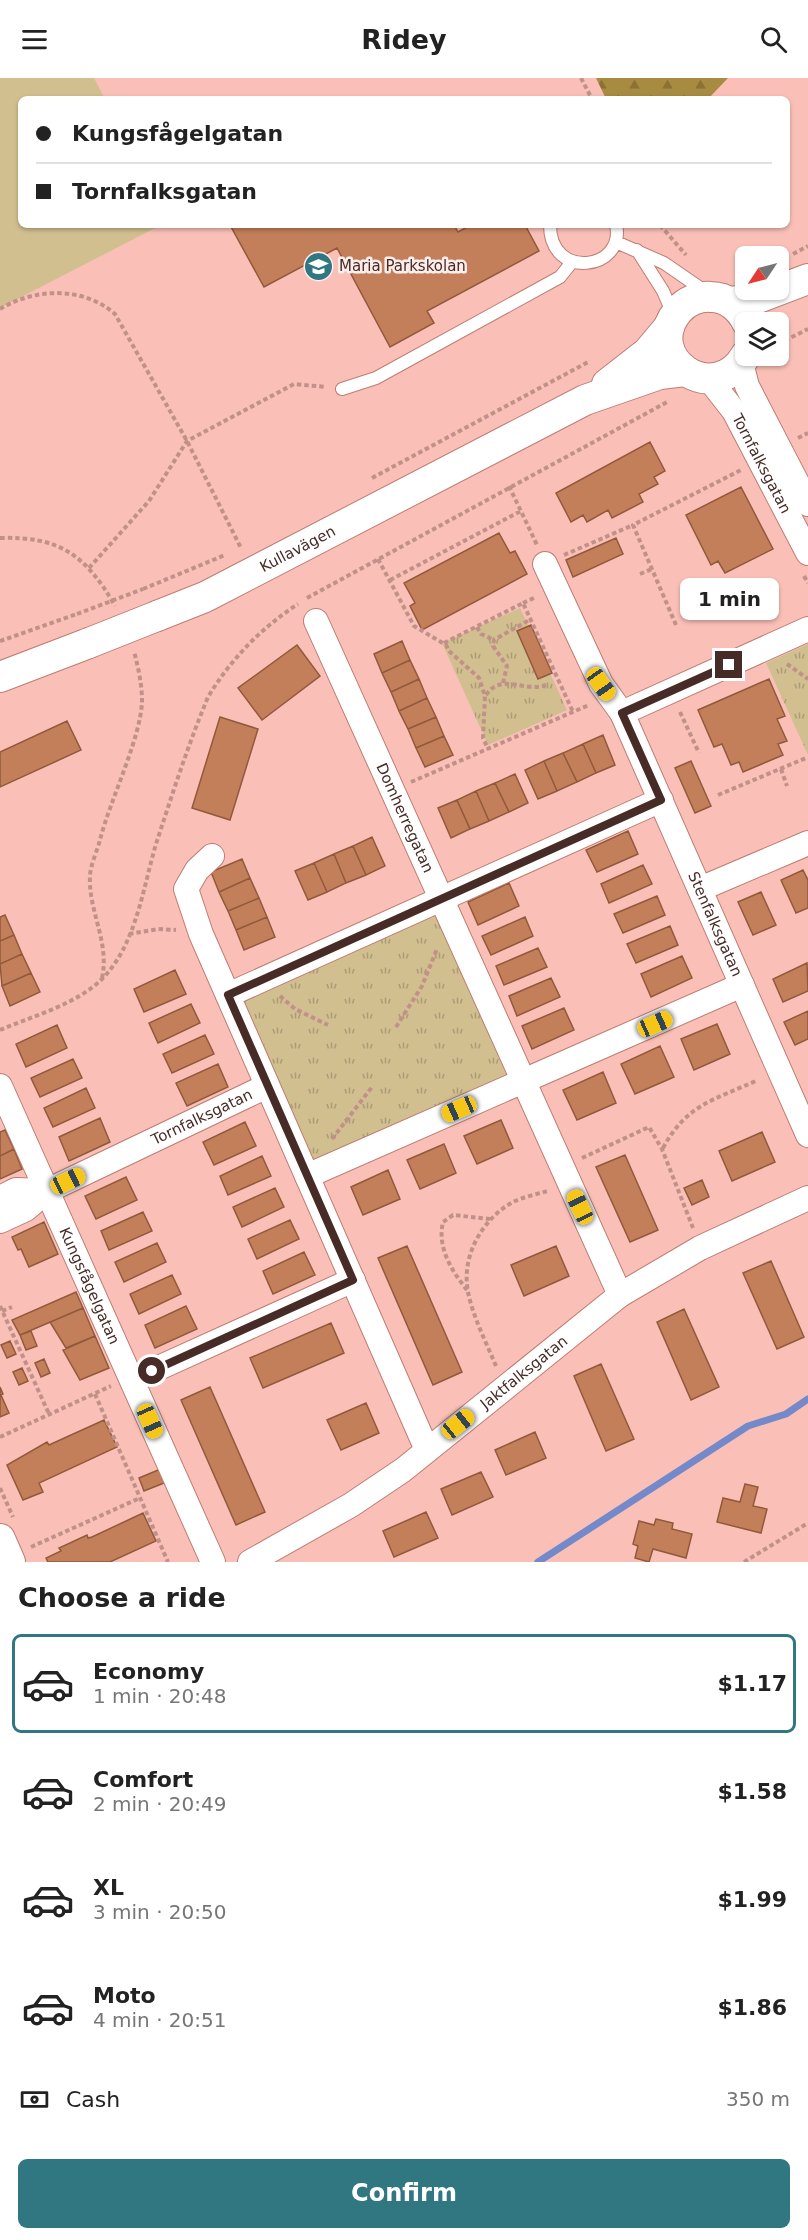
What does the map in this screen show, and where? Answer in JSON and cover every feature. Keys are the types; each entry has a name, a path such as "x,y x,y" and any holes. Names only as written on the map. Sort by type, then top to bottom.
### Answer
{"street":[{"name":"Kullavägen","path":"585,400 648,352 690,301 729,307 808,279"},
{"path":"789,316 808,288"},
{"path":"671,322 670,351 697,375"},
{"name":"Kullavägen","path":"0,677 205,597 585,400 660,374 727,375 736,366"},
{"name":"Tornfalksgatan","path":"744,366 747,386 808,504"},
{"name":"Tornfalksgatan","path":"697,375 734,411 808,553"},
{"name":"Stenfalksgatan","path":"545,564 601,684 616,705 661,800 808,1135"},
{"name":"Domherregatan","path":"316,621 620,1295"},
{"path":"616,705 808,629"},
{"path":"228,995 445,906 661,800"},
{"path":"700,889 808,843"},
{"name":"Tornfalksgatan","path":"0,1221 26,1209 47,1191 267,1086 201,934 186,889 197,870 212,856"},
{"path":"305,1172 524,1081 742,985"},
{"name":"Kungsfågelgatan","path":"0,1086 213,1562"},
{"path":"267,1086 427,1450"},
{"name":"Tornfalksgatan","path":"0,1198 16,1190 47,1191"},
{"name":"Jaktfalksgatan","path":"250,1562 351,1505 427,1450 620,1295 700,1248 808,1198"},
{"path":"131,1379 353,1280"},
{"path":"0,1539 19,1555"}],"lane":[{"path":"551,228 554,247 562,256 572,262 585,264 598,261 608,253 616,242 616,228"},
{"path":"616,242 664,262 729,307"},
{"path":"637,249 663,291 671,322"},
{"path":"342,389 376,378 560,277 572,262"}],"path":[{"path":"581,78 590,96"},
{"path":"662,228 671,240 692,259"},
{"path":"0,309 26,297 69,293 87,296 104,304 115,314 187,441 241,548"},
{"path":"789,334 808,329"},
{"path":"365,482 597,358"},
{"path":"89,568 150,501 187,441 294,384 342,389"},
{"path":"0,1030 79,995 102,979 116,962 129,934 198,720 220,676 253,639 277,618 378,558 673,399"},
{"path":"510,486 545,564 633,525 747,467"},
{"path":"390,580 521,511"},
{"path":"633,525 676,625"},
{"path":"0,537 24,537 45,541 67,550 99,577 118,612"},
{"path":"0,642 143,589 252,543"},
{"path":"378,558 414,626 444,643 478,678 485,696 483,738 488,749"},
{"path":"640,574 652,569"},
{"path":"444,643 542,594"},
{"path":"523,603 573,712"},
{"path":"477,627 481,634 494,639 531,619"},
{"path":"494,639 493,646 507,666 503,683"},
{"path":"102,979 106,962 104,943 92,901 90,875 107,811 139,718 142,701 140,680 130,641"},
{"path":"792,658 784,662 808,679"},
{"path":"485,696 490,689 503,683 538,688 546,685"},
{"path":"392,790 573,712 616,705"},
{"path":"678,708 699,753"},
{"path":"718,795 806,758"},
{"path":"781,769 788,786"},
{"path":"396,1027 422,986 445,906"},
{"path":"129,934 158,929 201,934"},
{"path":"263,979 295,1009 328,1025"},
{"path":"662,1149 675,1126 693,1109 780,1071"},
{"path":"305,1172 372,1088"},
{"path":"505,1386 479,1326 468,1290 468,1260 477,1236 489,1219 513,1202 566,1176 649,1127 662,1149 700,1248"},
{"path":"468,1290 454,1273 439,1237 442,1222 453,1215 489,1219"},
{"path":"0,1306 50,1414"},
{"path":"2,1311 12,1306"},
{"path":"0,1437 131,1379"},
{"path":"95,1394 168,1562"},
{"path":"19,1555 140,1498"},
{"path":"744,1562 808,1522"}],"green space":[{"path":"0,78 94,78 103,96 18,96 18,228 155,228 0,308"},
{"path":"596,78 728,78 711,96 605,96"},
{"path":"520,608 567,710 488,745 442,643"},
{"path":"808,644 808,755 766,663"},
{"path":"437,915 508,1079 312,1162 242,998"}],"building":[{"path":"232,228 456,228 458,232 465,228 527,228 539,251 427,311 434,323 390,347 337,248 264,287"},
{"path":"650,442 665,471 654,477 658,484 639,494 643,502 612,518 608,510 587,522 583,515 571,522 556,493"},
{"path":"741,487 773,549 725,573 718,561 711,565 686,515"},
{"path":"499,533 510,553 515,551 527,574 422,630 410,606 415,603 404,583"},
{"path":"616,538 623,554 573,577 566,560"},
{"path":"531,625 552,673 538,679 517,631"},
{"path":"402,641 410,660 382,673 374,654"},
{"path":"297,645 320,676 262,720 238,688"},
{"path":"410,660 419,679 391,692 382,673"},
{"path":"419,679 427,698 399,711 391,692"},
{"path":"769,679 785,716 777,719 787,741 778,744 783,755 743,772 739,762 731,765 722,744 714,747 698,710"},
{"path":"427,698 436,717 408,729 399,711"},
{"path":"220,717 258,729 230,820 192,808"},
{"path":"436,717 444,736 416,748 408,729"},
{"path":"67,721 81,750 0,787 0,752"},
{"path":"603,735 615,765 596,773 583,744"},
{"path":"444,736 453,755 425,767 416,748"},
{"path":"583,744 596,773 577,782 563,753"},
{"path":"563,753 577,782 557,791 544,761"},
{"path":"544,761 557,791 538,799 525,770"},
{"path":"691,761 711,806 695,813 675,768"},
{"path":"515,774 528,803 509,812 495,783"},
{"path":"495,783 509,812 489,821 476,791"},
{"path":"476,791 489,821 470,829 457,800"},
{"path":"457,800 470,829 451,838 438,808"},
{"path":"628,831 638,854 597,872 586,850"},
{"path":"372,837 385,866 366,875 353,846"},
{"path":"353,846 366,875 346,883 334,854"},
{"path":"334,854 346,883 327,892 314,863"},
{"path":"242,859 250,878 219,892 211,872"},
{"path":"314,863 327,892 308,900 295,871"},
{"path":"643,865 652,884 609,903 601,884"},
{"path":"803,870 808,880 808,908 796,913 781,880"},
{"path":"250,878 259,898 228,911 219,892"},
{"path":"509,883 519,906 478,925 468,902"},
{"path":"761,892 776,925 753,935 738,902"},
{"path":"657,896 665,915 623,933 614,914"},
{"path":"259,898 267,917 236,930 228,911"},
{"path":"5,915 14,935 0,941 0,917"},
{"path":"267,917 275,937 244,950 236,930"},
{"path":"525,917 533,936 491,955 482,936"},
{"path":"670,926 678,945 636,963 627,944"},
{"path":"14,935 22,954 0,964 0,941"},
{"path":"538,948 547,967 504,985 496,966"},
{"path":"22,954 31,973 2,986 0,964"},
{"path":"682,956 692,978 651,997 641,974"},
{"path":"807,963 808,991 783,1002 773,979"},
{"path":"175,970 186,994 144,1012 134,989"},
{"path":"31,973 40,992 10,1006 2,986"},
{"path":"551,978 560,997 517,1016 509,996"},
{"path":"191,1004 200,1023 158,1043 149,1023"},
{"path":"564,1008 574,1030 532,1049 522,1026"},
{"path":"808,1011 808,1039 795,1045 784,1022"},
{"path":"717,1024 730,1054 694,1070 681,1039"},
{"path":"57,1025 67,1048 26,1067 16,1044"},
{"path":"205,1035 214,1054 172,1073 163,1054"},
{"path":"660,1046 674,1077 635,1094 621,1064"},
{"path":"73,1059 82,1078 40,1097 31,1078"},
{"path":"218,1064 228,1087 187,1106 176,1083"},
{"path":"603,1072 616,1103 577,1120 563,1090"},
{"path":"86,1088 95,1108 53,1127 44,1108"},
{"path":"100,1118 110,1142 69,1161 59,1137"},
{"path":"501,1120 513,1148 477,1164 464,1136"},
{"path":"245,1122 256,1146 214,1165 203,1142"},
{"path":"5,1130 14,1149 0,1156 0,1132"},
{"path":"762,1132 775,1162 732,1181 719,1151"},
{"path":"444,1144 456,1173 420,1189 407,1160"},
{"path":"14,1149 22,1169 0,1179 0,1156"},
{"path":"625,1155 658,1230 630,1242 596,1167"},
{"path":"262,1156 271,1176 228,1195 220,1176"},
{"path":"388,1170 400,1199 363,1215 351,1187"},
{"path":"126,1177 137,1200 96,1219 85,1196"},
{"path":"702,1180 709,1197 692,1205 684,1188"},
{"path":"275,1188 284,1207 242,1227 233,1207"},
{"path":"143,1212 152,1231 109,1250 101,1231"},
{"path":"290,1220 299,1239 257,1259 248,1239"},
{"path":"44,1222 58,1254 29,1267 21,1249 18,1250 12,1237"},
{"path":"157,1243 166,1262 124,1282 115,1262"},
{"path":"407,1246 462,1372 433,1385 378,1258"},
{"path":"556,1246 569,1276 524,1296 511,1265"},
{"path":"304,1252 315,1275 273,1294 263,1271"},
{"path":"771,1261 804,1337 777,1349 743,1273"},
{"path":"172,1275 181,1294 139,1314 130,1294"},
{"path":"76,1292 83,1308 20,1335 12,1320"},
{"path":"186,1306 197,1329 155,1348 145,1325"},
{"path":"83,1308 95,1336 66,1348 50,1322"},
{"path":"684,1309 719,1387 691,1400 657,1322"},
{"path":"331,1323 344,1353 263,1388 250,1358"},
{"path":"31,1331 37,1346 26,1350 20,1335"},
{"path":"95,1336 109,1368 80,1380 63,1350"},
{"path":"10,1341 16,1354 7,1358 1,1345"},
{"path":"44,1359 50,1373 41,1377 35,1363"},
{"path":"601,1364 634,1439 606,1451 574,1376"},
{"path":"22,1368 28,1381 19,1385 13,1372"},
{"path":"0,1387 9,1413 0,1417"},
{"path":"210,1387 265,1512 236,1525 181,1400"},
{"path":"366,1403 379,1433 341,1450 327,1420"},
{"path":"104,1420 117,1447 39,1483 43,1492 23,1500 7,1465 47,1442 49,1445"},
{"path":"535,1432 546,1458 506,1475 495,1450"},
{"path":"163,1468 169,1481 144,1491 139,1478"},
{"path":"481,1472 493,1497 452,1515 441,1489"},
{"path":"745,1484 758,1487 753,1506 767,1509 761,1533 717,1522 723,1498 740,1502"},
{"path":"426,1512 438,1538 394,1557 383,1531"},
{"path":"143,1513 156,1541 110,1562 48,1562 46,1558 61,1551 59,1548 87,1535 88,1538 92,1537"},
{"path":"656,1519 673,1523 672,1529 692,1534 686,1558 653,1549 649,1562 635,1558 638,1546 633,1544 639,1521 654,1525"}],"waterway":[{"path":"538,1562 748,1426 786,1414 808,1399"}],"place":[{"name":"Maria Parkskolan","path":"318,266"}],"route":[{"path":"152,1371 353,1280 228,995 661,800 622,713 729,665"}]}
